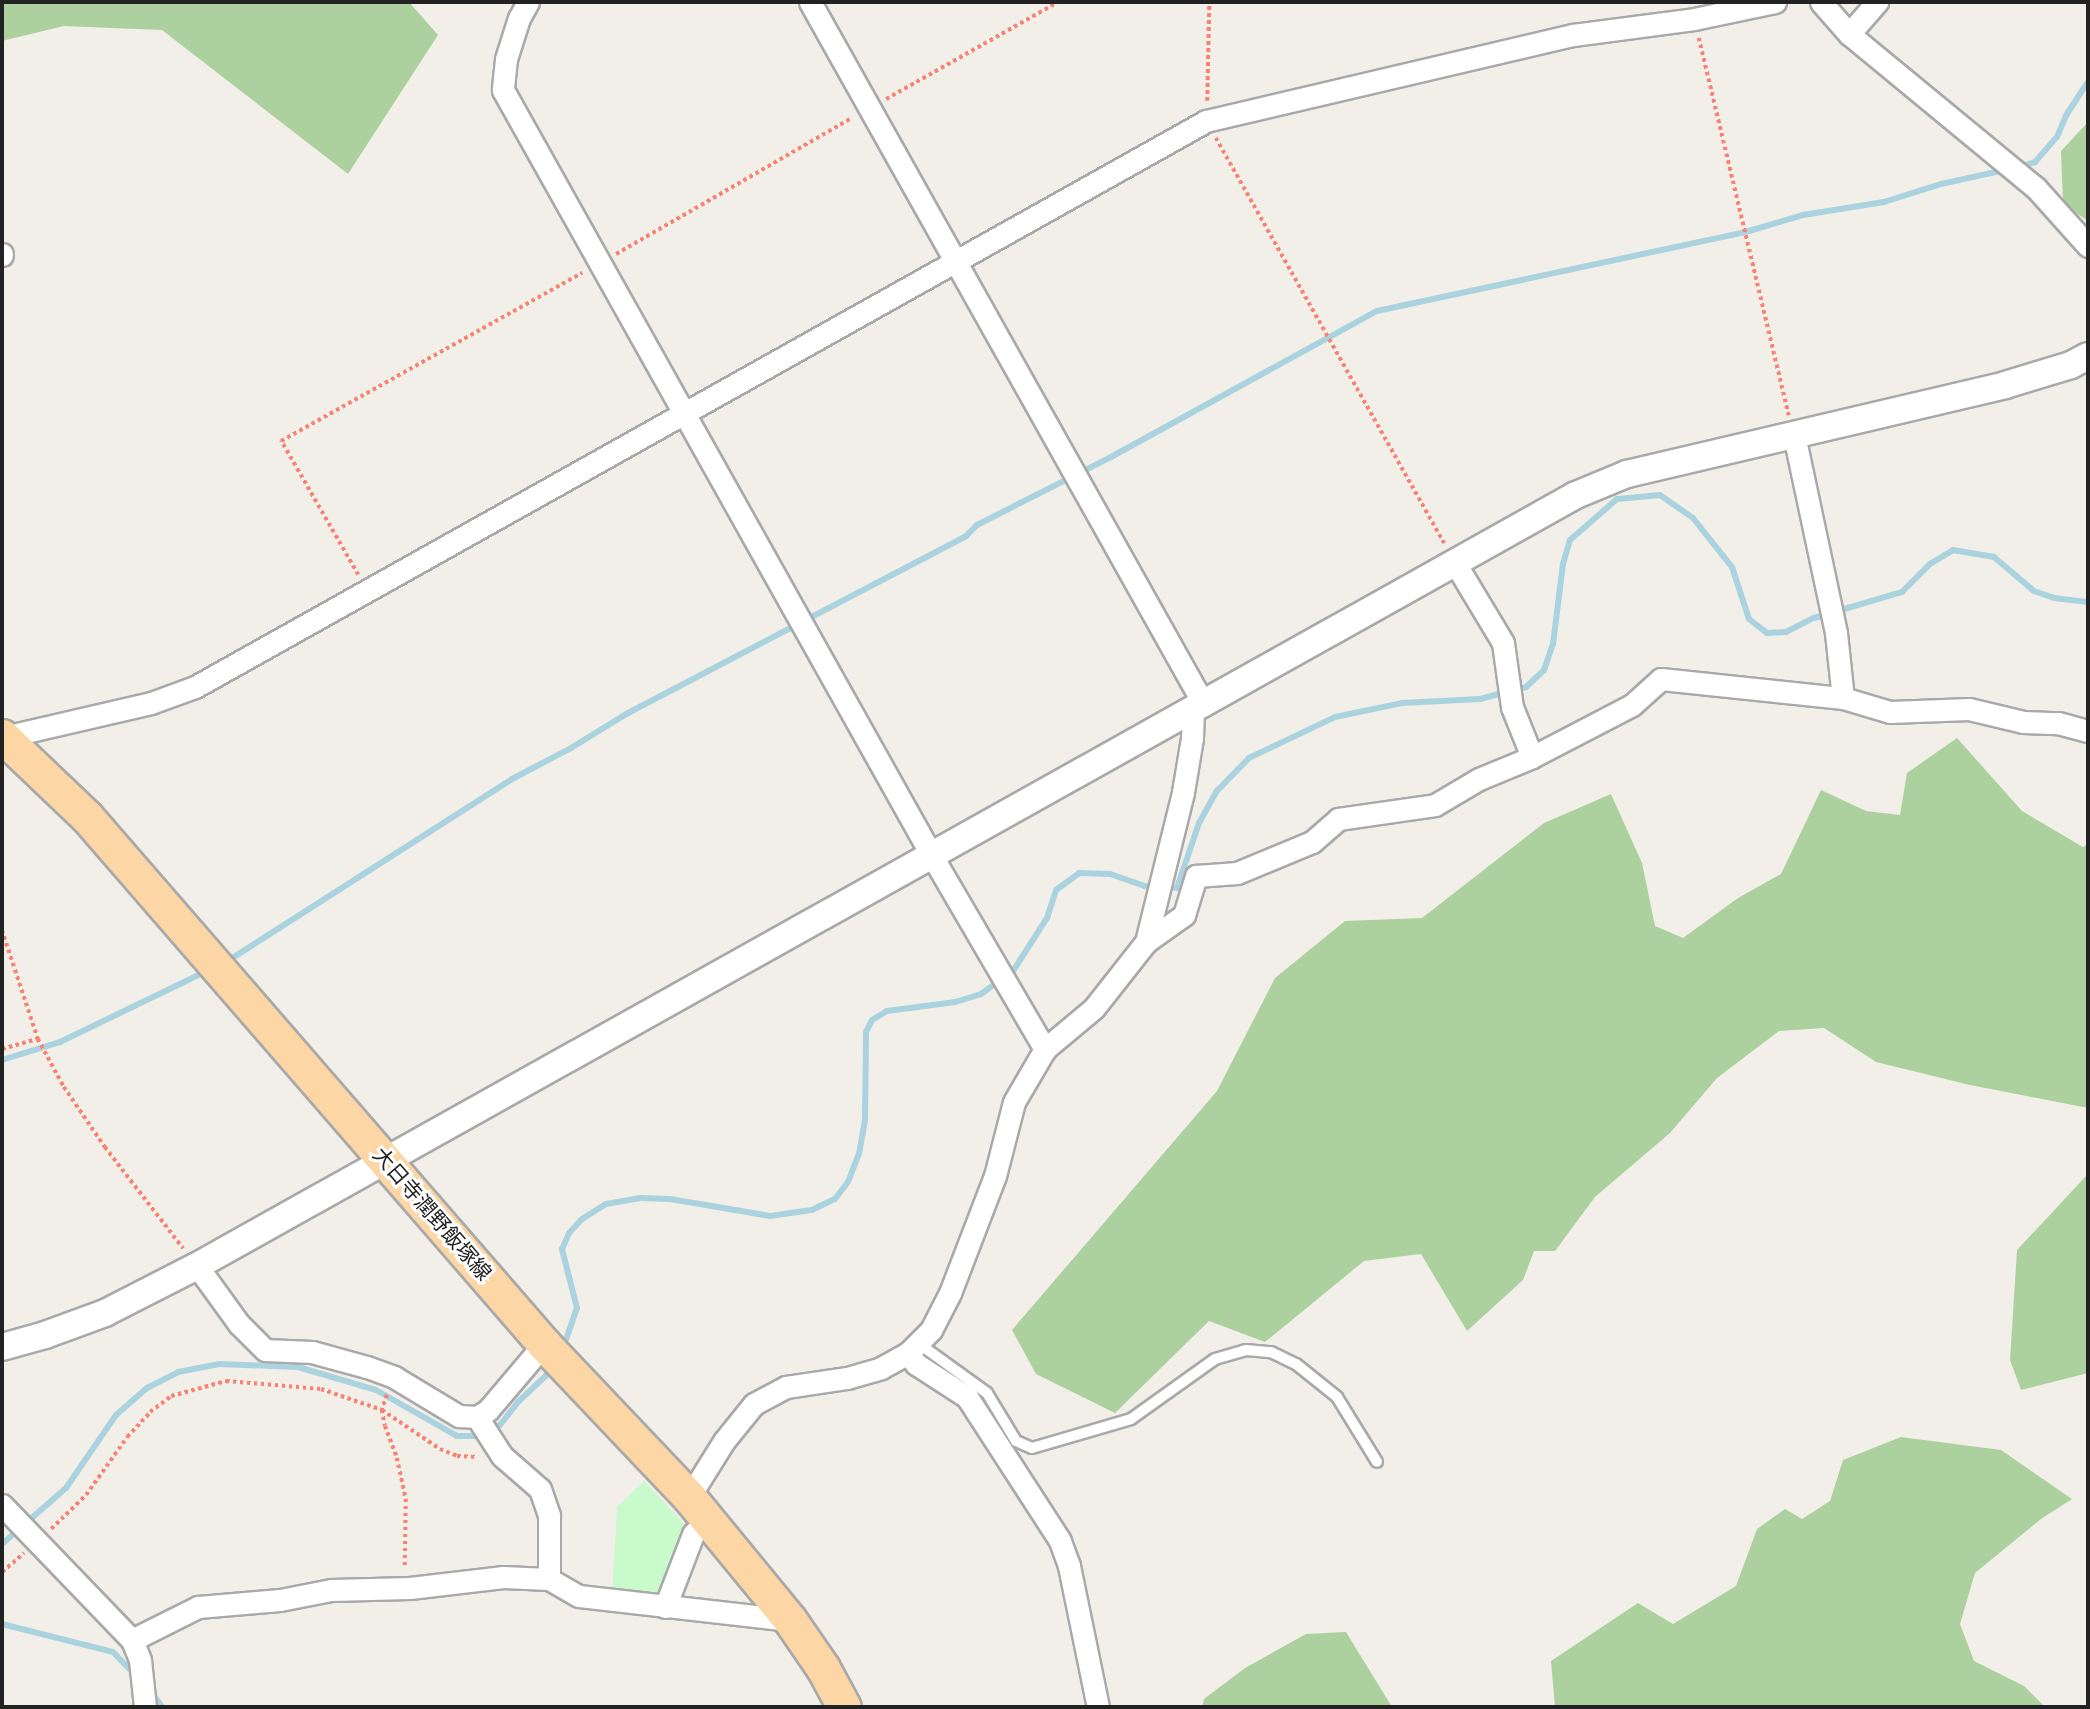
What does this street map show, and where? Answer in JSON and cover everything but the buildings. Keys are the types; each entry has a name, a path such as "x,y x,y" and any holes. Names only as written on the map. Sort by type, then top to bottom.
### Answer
{"main road":[{"name":"大日寺潤野飯塚線","path":"3,736 87,817 544,1344 699,1508 790,1620 823,1668 844,1707"}],"street":[{"path":"528,2 519,19 506,59 503,90 932,856 1045,1049"},
{"path":"810,2 958,261 1198,706 1183,792 1146,942"},
{"path":"3,736 151,703 195,687 1206,121 1573,35 1694,19 1775,2"},
{"path":"1821,2 1849,34 2036,188 2088,246"},
{"path":"1849,34 1877,2"},
{"path":"2,1347 46,1335 104,1313 197,1266 1576,495 1627,474 2005,384 2088,356"},
{"path":"1794,435 1836,633 1843,698"},
{"path":"1455,563 1503,643 1512,707 1532,757"},
{"path":"665,1607 724,1441 754,1404 786,1387 847,1378 881,1368 913,1348 931,1330 950,1293 995,1176 1014,1101 1045,1049 1094,1008 1146,942 1184,915 1196,876 1237,873 1312,842 1338,819 1435,805 1479,779 1532,757 1632,705 1661,679 1843,698 1890,712 1969,709 2023,722 2058,723 2088,731"},
{"path":"197,1266 239,1324 265,1350 312,1352 367,1367 394,1377 458,1416 477,1417 488,1410 544,1344"},
{"path":"913,1348 916,1364 967,1397 1060,1541 1069,1566 1098,1707"},
{"path":"477,1417 502,1456 540,1489 549,1515 549,1579"},
{"path":"2,1505 132,1640 140,1660 145,1707"},
{"path":"132,1640 198,1607 280,1600 331,1590 403,1588 503,1577 549,1579 579,1596 790,1620"}],"lane":[{"path":"913,1348 987,1393 1016,1441 1032,1448 1131,1419 1215,1359 1246,1350 1271,1352 1296,1364 1337,1397 1377,1462"}],"path":[{"path":"1209,2 1206,121 1455,563"},
{"path":"1694,19 1794,435"},
{"path":"2,930 38,1039 64,1087 104,1147 197,1266"},
{"path":"2,1049 38,1039"},
{"path":"2,1572 86,1495 127,1437 150,1412 171,1396 226,1381 277,1383 321,1389 382,1410 440,1449 457,1456 478,1457 495,1446"},
{"path":"382,1410 406,1499 403,1588"}],"green space":[{"path":"2,2 409,2 438,35 348,174 162,30 64,26 2,41"},
{"path":"2088,122 2088,221 2063,204 2061,151"},
{"path":"1957,738 2022,811 2083,847 2088,844 2088,1108 1970,1085 1876,1062 1824,1028 1779,1031 1717,1078 1670,1133 1595,1197 1555,1251 1534,1251 1523,1280 1467,1331 1421,1254 1364,1261 1265,1342 1209,1321 1115,1413 1036,1374 1012,1330 1217,1091 1275,978 1345,921 1422,918 1544,823 1611,794 1642,863 1655,926 1683,938 1738,898 1781,874 1821,790 1866,811 1900,815 1907,773"},
{"path":"2088,1174 2088,1373 2021,1390 2010,1360 2017,1250"},
{"path":"1901,1437 2001,1450 2072,1499 2041,1519 1975,1573 1960,1624 1974,1661 2024,1686 2045,1707 1555,1707 1551,1661 1638,1603 1673,1624 1736,1586 1757,1529 1785,1509 1802,1519 1830,1501 1843,1460"},
{"path":"644,1481 689,1529 662,1597 612,1596 617,1507"},
{"path":"1346,1632 1392,1707 1202,1707 1204,1699 1245,1668 1306,1634"}],"waterway":[{"path":"2019,167 2035,162 2057,137 2067,114 2088,82"},
{"path":"226,962 512,779 571,748 628,713 966,536 977,525 1111,457 1377,311 1742,233 1803,215 1884,202 1941,184 2005,170"},
{"path":"562,1351 577,1308 562,1249 569,1233 582,1219 606,1204 640,1198 670,1199 770,1216 812,1210 835,1199 848,1182 859,1154 865,1119 866,1032 872,1020 887,1011 955,1002 981,994 1013,971 1047,918 1056,890 1079,873 1110,874 1144,886 1177,888 1199,823 1217,791 1249,758 1335,717 1402,703 1480,699 1526,687 1544,670 1553,644 1563,564 1570,540 1617,499 1660,495 1693,518 1732,567 1749,619 1767,633 1786,632 1814,618 1902,592 1930,564 1953,550 1994,557 2034,591 2054,598 2088,602"},
{"path":"2,1060 60,1042 207,971"},
{"path":"2,1544 66,1488 116,1415 147,1388 178,1372 219,1364 298,1367 376,1390 457,1436 476,1436 500,1425 518,1402 552,1370"},
{"path":"2,1624 113,1652 134,1674"},
{"path":"149,1689 162,1707"}]}
